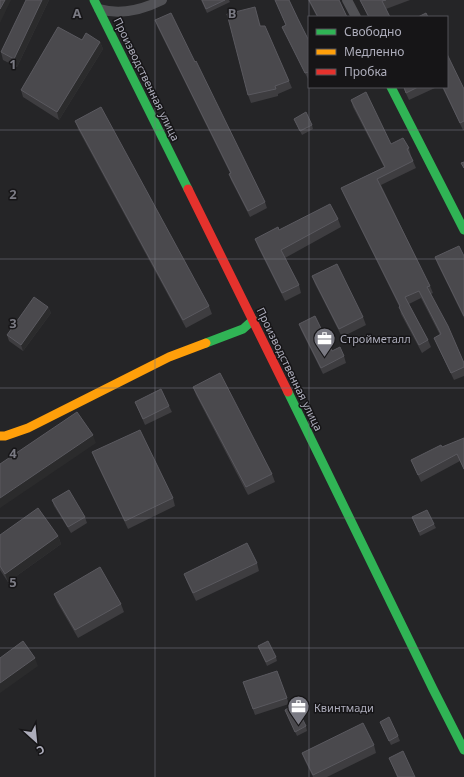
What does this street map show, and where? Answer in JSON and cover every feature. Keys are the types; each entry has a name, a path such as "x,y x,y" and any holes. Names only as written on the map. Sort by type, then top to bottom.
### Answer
{"street":[{"path":"96,4 107,11 128,11 162,0"},
{"path":"347,0 355,16"},
{"name":"Производственная улица","path":"96,4 464,750"},
{"path":"393,88 464,230"},
{"path":"0,436 5,436 28,428 169,357 243,329 253,320"}],"shaded area":[{"path":"0,0 464,0 464,777 0,777"}],"building":[{"path":"0,0 5,0 0,9"},
{"path":"26,0 42,0 14,59 1,52"},
{"path":"202,0 225,0 206,9"},
{"path":"275,0 289,0 308,39 308,72 305,73 282,27 286,25"},
{"path":"309,0 339,0 347,16 317,16"},
{"path":"360,0 386,0 382,1 390,16 368,16"},
{"path":"255,7 260,26 265,26 289,81 275,86 276,89 248,95 227,14"},
{"path":"171,13 265,202 248,211 229,174 231,173 155,20"},
{"path":"426,13 428,16 420,16"},
{"path":"58,27 82,40 86,33 100,42 57,112 21,90"},
{"path":"448,56 464,89 464,121 460,123 443,88 448,88"},
{"path":"404,88 416,88 406,93"},
{"path":"366,92 391,144 403,138 409,148 407,149 413,161 377,179 430,286 427,287 448,326 464,363 464,367 451,373 434,338 441,334 419,291 405,297 428,340 419,345 341,188 385,167 351,100"},
{"path":"101,107 209,306 183,320 75,121"},
{"path":"306,112 312,125 300,131 294,119"},
{"path":"330,204 338,219 281,250 299,285 282,293 255,239 278,227 279,230"},
{"path":"459,246 464,256 464,316 435,257"},
{"path":"337,264 363,317 339,329 312,276"},
{"path":"34,297 48,307 21,345 7,335"},
{"path":"315,316 332,351 340,347 344,356 321,368 299,324"},
{"path":"220,373 272,474 246,487 193,387"},
{"path":"161,389 169,406 143,419 135,402"},
{"path":"77,412 93,435 0,498 0,464"},
{"path":"140,430 173,498 125,521 92,452"},
{"path":"464,438 464,469 457,454 418,475 411,460 441,445 442,447"},
{"path":"69,490 85,517 68,527 52,500"},
{"path":"38,508 58,536 5,574 0,566 0,535"},
{"path":"427,510 434,524 419,532 412,517"},
{"path":"247,543 257,563 193,593 184,574"},
{"path":"100,567 121,604 75,630 54,594"},
{"path":"23,641 35,658 0,683 0,658"},
{"path":"268,641 276,657 266,662 258,646"},
{"path":"277,671 287,698 253,709 243,682"},
{"path":"295,704 306,726 295,732 285,710"},
{"path":"389,717 398,736 389,741 380,722"},
{"path":"363,723 374,745 313,775 302,753"},
{"path":"403,751 415,777 398,777 389,758"}],"traffic: fast":[{"path":"94,0 188,189"},
{"path":"392,88 464,230"},
{"path":"206,343 243,329 253,320"},
{"path":"288,392 464,750"}],"traffic: slow":[{"path":"0,436 5,436 28,428 169,357 206,343"}],"traffic: jam":[{"path":"188,189 288,392"}],"place":[{"name":"Стройметалл","path":"325,358"},
{"name":"Квинтмади","path":"299,726"}]}
